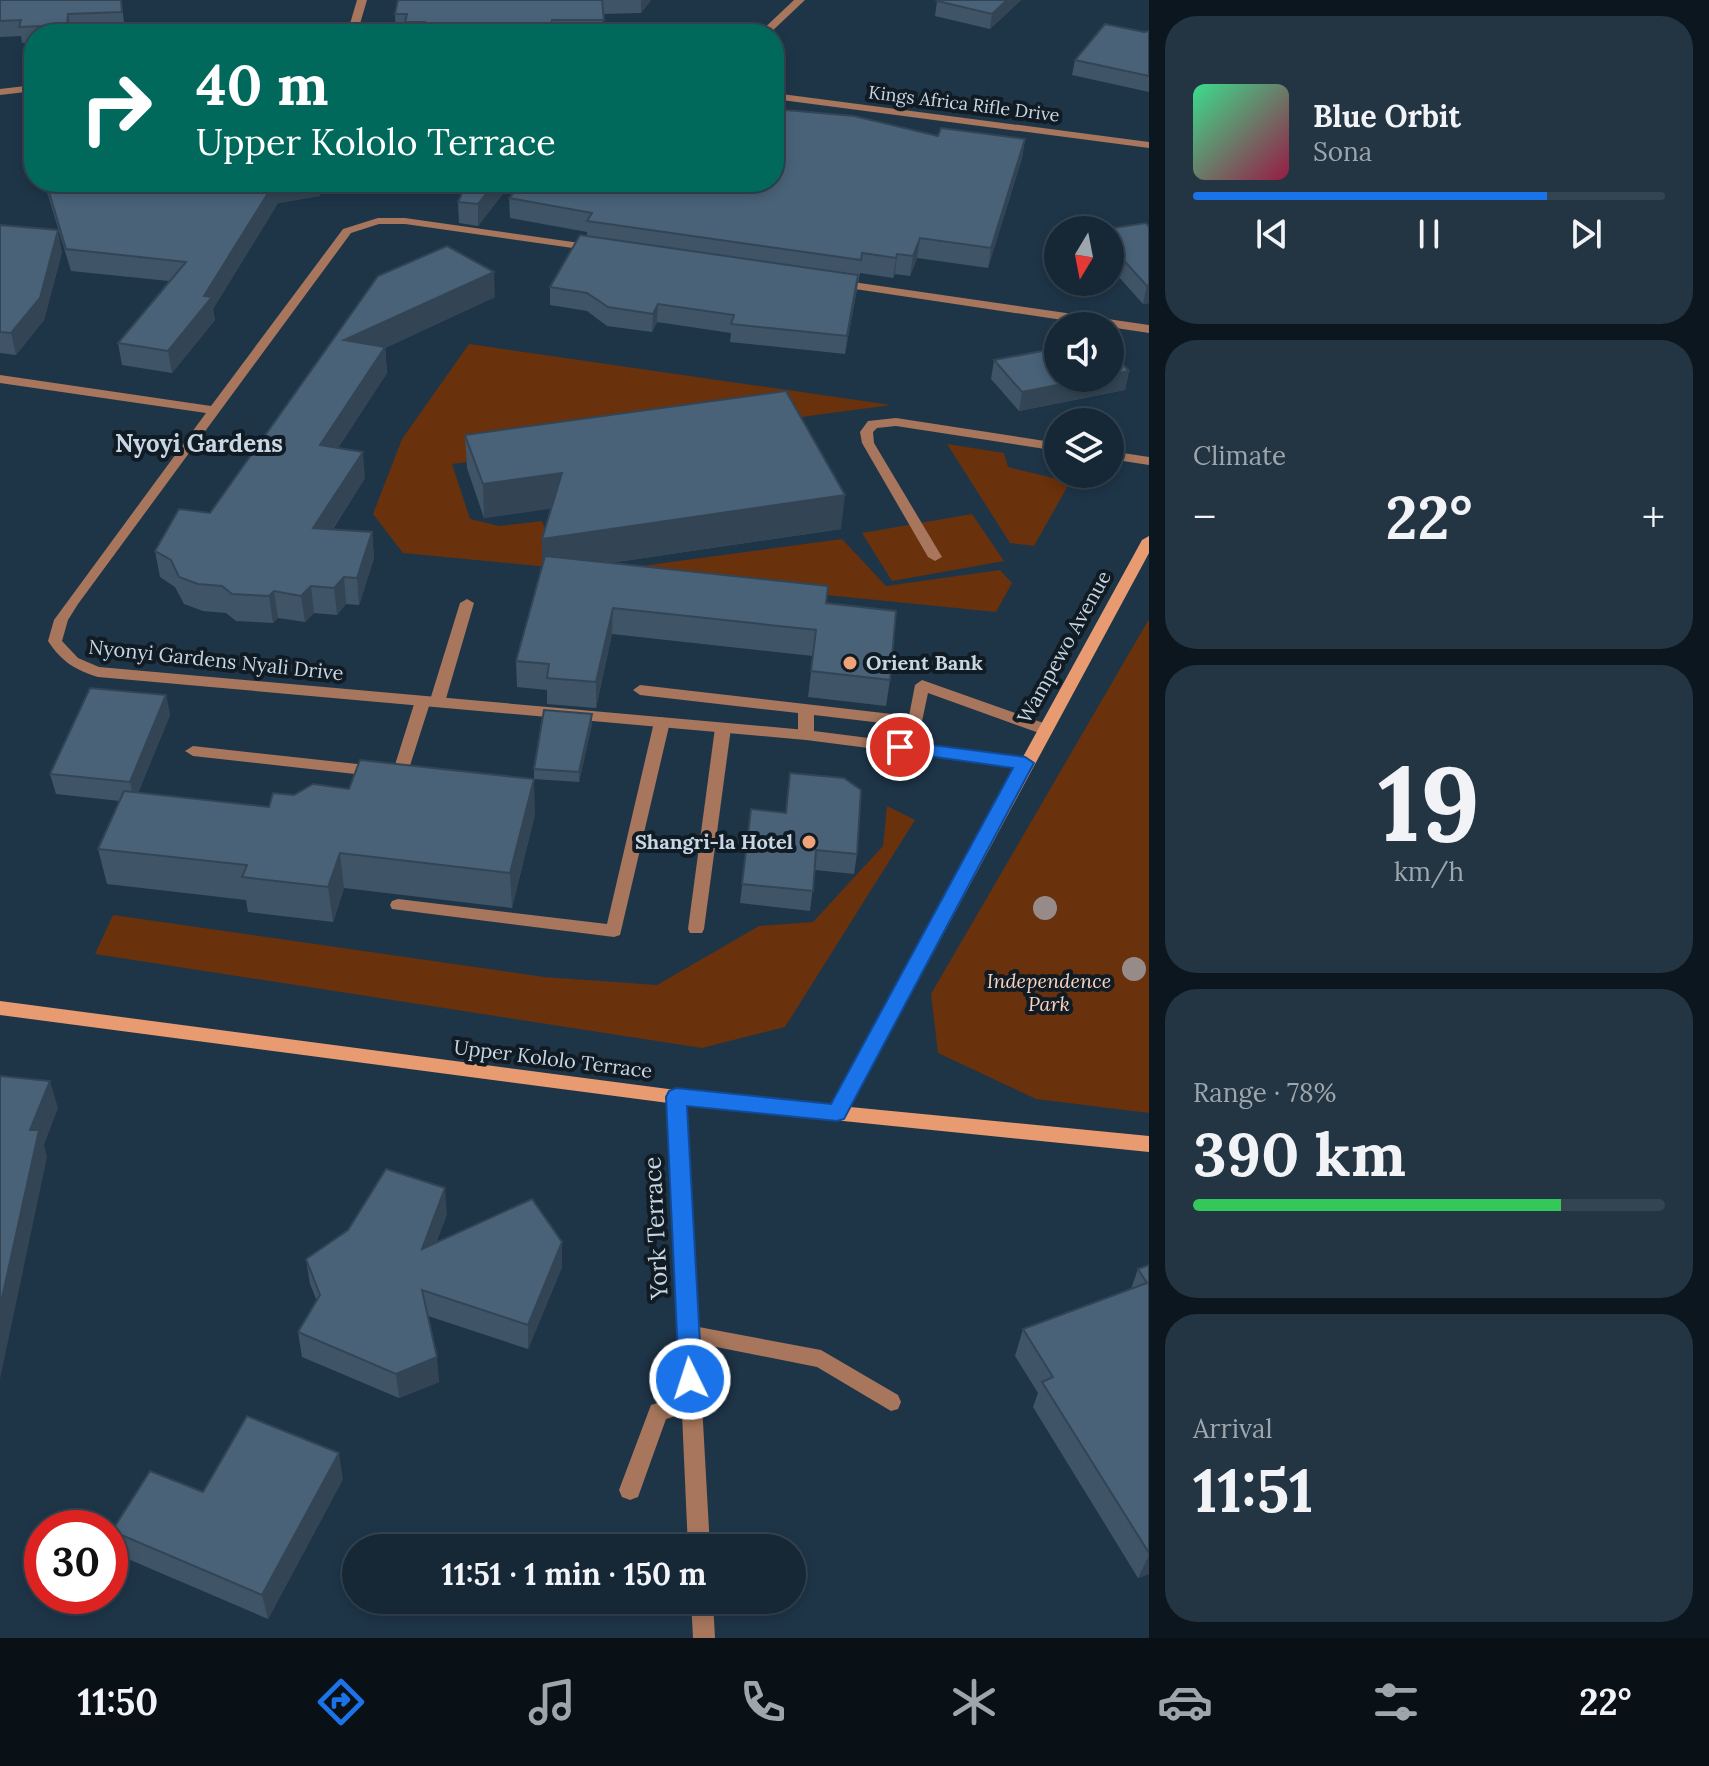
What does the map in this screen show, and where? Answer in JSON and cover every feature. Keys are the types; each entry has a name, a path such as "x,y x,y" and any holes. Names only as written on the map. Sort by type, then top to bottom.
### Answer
{"main road":[{"name":"Wampewo Avenue","path":"837,1113 1149,540"},
{"name":"Upper Kololo Terrace","path":"0,1008 676,1097 1149,1144"}],"street":[{"path":"355,24 362,0"},
{"path":"774,24 800,0"},
{"path":"0,92 24,89"},
{"name":"Kings Africa Rifle Drive","path":"784,97 1149,145"},
{"name":"Nyonyi Gardens Nyali Drive","path":"611,251 405,221 378,221 347,231 61,620 55,641 62,653 74,664 98,672 806,735 1025,763"},
{"path":"817,281 1149,329"},
{"path":"0,379 214,410"},
{"path":"935,557 868,443 866,432 873,424 896,422 1044,445"},
{"path":"1124,457 1149,461"},
{"path":"193,751 400,774 467,603"},
{"path":"640,690 916,722 922,685 1044,729"},
{"path":"806,710 806,735"},
{"path":"398,905 614,931 662,722"},
{"path":"696,929 723,728"},
{"name":"York Terrace","path":"676,1097 698,1534"},
{"path":"688,1334 821,1359 891,1402"},
{"path":"630,1490 658,1412 692,1402"},
{"path":"703,1614 704,1638"}],"green space":[{"path":"469,344 891,405 452,464 470,519 499,526 542,521 559,568 403,553 373,514 402,439"},
{"path":"947,444 1004,453 1008,467 1044,476 1044,488 1067,488 1034,546 1010,543"},
{"path":"972,514 1004,561 892,581 862,533"},
{"path":"842,539 886,586 1000,570 1012,583 996,612 597,572"},
{"name":"Independence Park","path":"1149,619 1149,1113 1036,1099 938,1053 931,994"},
{"path":"887,806 915,820 785,1027 702,1048 95,954 113,915 544,977 657,985 759,926 813,922 883,846"}],"building":[{"path":"0,0 121,0 122,12 68,14 67,24 24,24 19,27 21,20 0,21"},
{"path":"398,0 602,0 604,20 552,20 552,24 425,24 405,22 407,14 395,14"},
{"path":"939,0 1007,0 992,14"},
{"path":"1105,24 1149,31 1149,76 1075,60"},
{"path":"784,110 854,116 938,136 941,128 1025,139 991,248 920,238 913,256 897,254 896,258 862,253 861,260 587,221 592,213 509,198 514,192 784,192"},
{"path":"49,192 269,192 204,296 212,297 168,351 118,343 186,262 66,249"},
{"path":"462,192 487,192 478,204 458,202"},
{"path":"1146,223 1149,227 1147,286 1124,261 1124,226"},
{"path":"0,225 58,230 40,298 11,333 0,332"},
{"path":"580,235 858,275 847,336 731,324 734,315 658,304 653,314 608,307 587,293 550,287"},
{"path":"447,246 494,272 344,340 385,347 320,445 363,452 313,528 372,532 357,578 344,577 334,588 311,586 301,596 274,591 269,596 232,594 222,586 198,584 179,577 171,560 155,551 179,509 210,513 378,276"},
{"path":"1044,351 1044,388 1022,392 994,360"},
{"path":"786,391 845,495 542,539 562,473 483,484 465,435"},
{"path":"545,556 828,586 826,603 896,611 890,680 811,671 816,630 613,608 596,682 547,678 549,664 516,661"},
{"path":"90,688 166,695 130,782 50,774"},
{"path":"544,710 592,714 579,772 534,769"},
{"path":"360,760 534,779 510,873 340,853 328,887 242,877 247,865 98,849 124,791 269,807 273,793 294,795 313,784 349,789"},
{"path":"790,773 844,778 861,790 857,854 816,850 813,891 742,884 751,809 786,813"},
{"path":"0,1076 50,1081 30,1130 39,1130 0,1307"},
{"path":"386,1169 445,1188 422,1249 532,1199 562,1242 528,1325 422,1290 437,1357 396,1374 298,1332 320,1295 306,1259 348,1230"},
{"path":"1149,1265 1149,1553 1042,1382 1053,1377 1023,1329 1147,1283 1138,1269"},
{"path":"247,1416 339,1453 262,1595 128,1538 128,1510 125,1510 150,1471 203,1492"}],"place":[{"name":"Orient Bank","path":"850,663"},
{"name":"Shangri-la Hotel","path":"809,842"}],"district":[{"name":"Nyoyi Gardens","path":"199,444"}],"route":[{"path":"690,1379 676,1097 837,1113 1025,763 900,747"}]}
